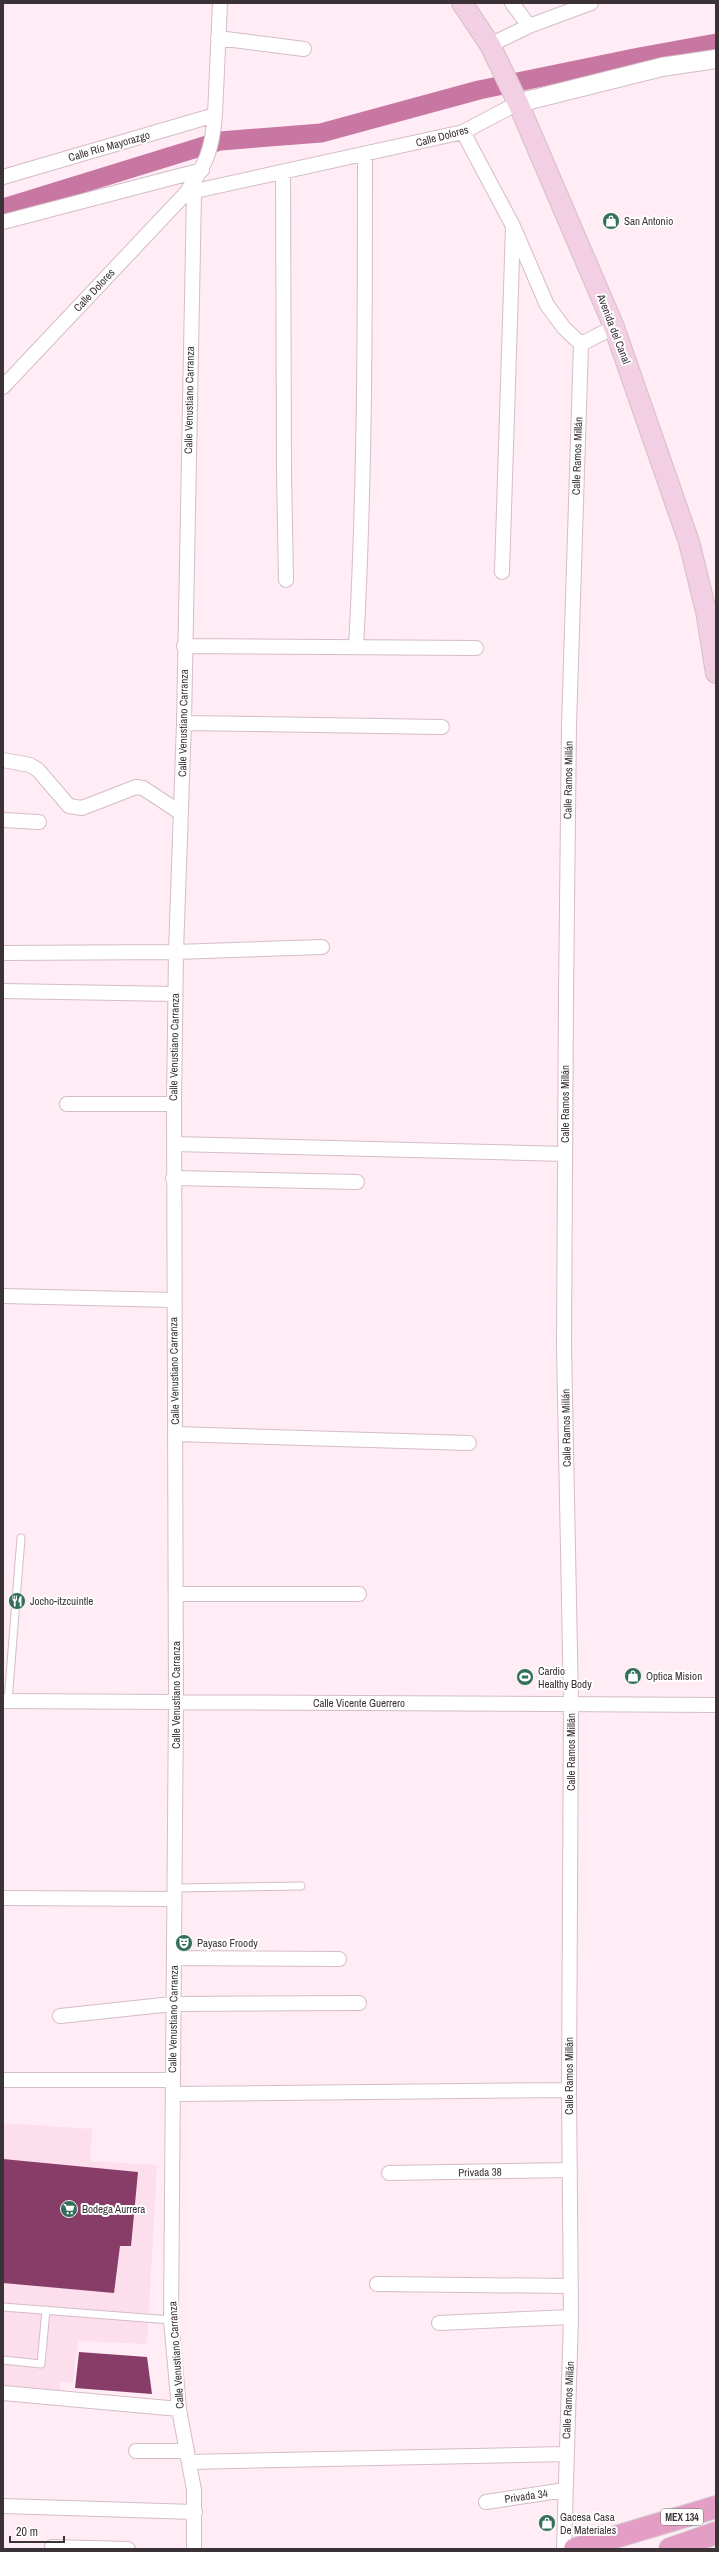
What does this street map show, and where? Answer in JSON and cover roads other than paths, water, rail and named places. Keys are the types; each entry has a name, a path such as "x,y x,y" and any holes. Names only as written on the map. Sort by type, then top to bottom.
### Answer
{"main road":[{"name":"Avenida del Canal","path":"462,3 490,45 515,96 614,327 689,542 706,611 716,673"},
{"path":"648,2527 716,2501"},
{"name":"MEX 134","path":"575,2549 716,2507"},
{"name":"MEX 134","path":"670,2549 710,2537"}],"street":[{"name":"Calle Dolores","path":"3,387 190,192 208,156 214,132 220,3"},
{"path":"512,3 529,26"},
{"path":"490,45 529,26 591,3"},
{"path":"218,38 304,49"},
{"name":"Calle Dolores","path":"190,192 284,173 463,132 515,96 662,66 716,59"},
{"name":"Calle Río Mayorazgo","path":"3,177 215,115"},
{"path":"463,132 513,226 547,305 564,328 581,344 614,327"},
{"path":"356,647 363,522 366,404 365,155"},
{"path":"3,222 202,170"},
{"path":"284,173 284,471 286,580"},
{"name":"Calle Venustiano Carranza","path":"190,192 184,723 176,952 173,1178 176,1702 174,1958 172,2004 173,2087 171,2320 179,2409 194,2490 194,2549"},
{"path":"502,572 513,226"},
{"name":"Calle Ramos Millán","path":"564,2549 565,2454 571,2318 569,2090 571,1703 564,1346 564,1154 569,725 581,344"},
{"path":"184,646 476,648"},
{"path":"184,723 442,727"},
{"path":"3,760 30,765 38,770 69,806 75,808 82,808 136,787 143,788 181,813"},
{"path":"3,820 39,822"},
{"path":"3,953 176,952 322,947"},
{"path":"3,991 175,994"},
{"path":"67,1104 174,1104"},
{"path":"174,1144 564,1154"},
{"path":"173,1178 357,1182"},
{"path":"3,1296 173,1300"},
{"path":"175,1434 469,1443"},
{"path":"176,1594 359,1594"},
{"name":"Calle Vicente Guerrero","path":"5,1701 716,1704"},
{"path":"3,1898 174,1893"},
{"path":"174,1958 339,1959"},
{"path":"60,2016 172,2004 359,2003"},
{"path":"3,2080 173,2087 569,2090"},
{"name":"Privada 38","path":"389,2173 570,2170"},
{"path":"377,2284 570,2286"},
{"path":"439,2323 571,2318"},
{"path":"3,2393 179,2409"},
{"path":"136,2451 188,2456 565,2454"},
{"name":"Privada 34","path":"486,2502 565,2490"},
{"path":"3,2506 195,2512"},
{"path":"52,2547 128,2549"}],"lane":[{"path":"5,1701 21,1538"},
{"path":"174,1893 301,1886"},
{"path":"3,2307 171,2320"},
{"path":"3,2360 41,2364 46,2310"}],"waterway":[{"path":"3,208 220,141 321,133 479,90 639,57 716,43"}],"place":[{"name":"San Antonio","path":"611,221"},
{"name":"Jocho-itzcuintle","path":"17,1601"},
{"name":"Optica Mision","path":"633,1676"},
{"name":"Cardio Healthy Body","path":"525,1677"},
{"name":"Payaso Froody","path":"184,1943"},
{"name":"Bodega Aurrera","path":"69,2209"},
{"name":"Gacesa Casa De Materiales","path":"547,2523"}]}
